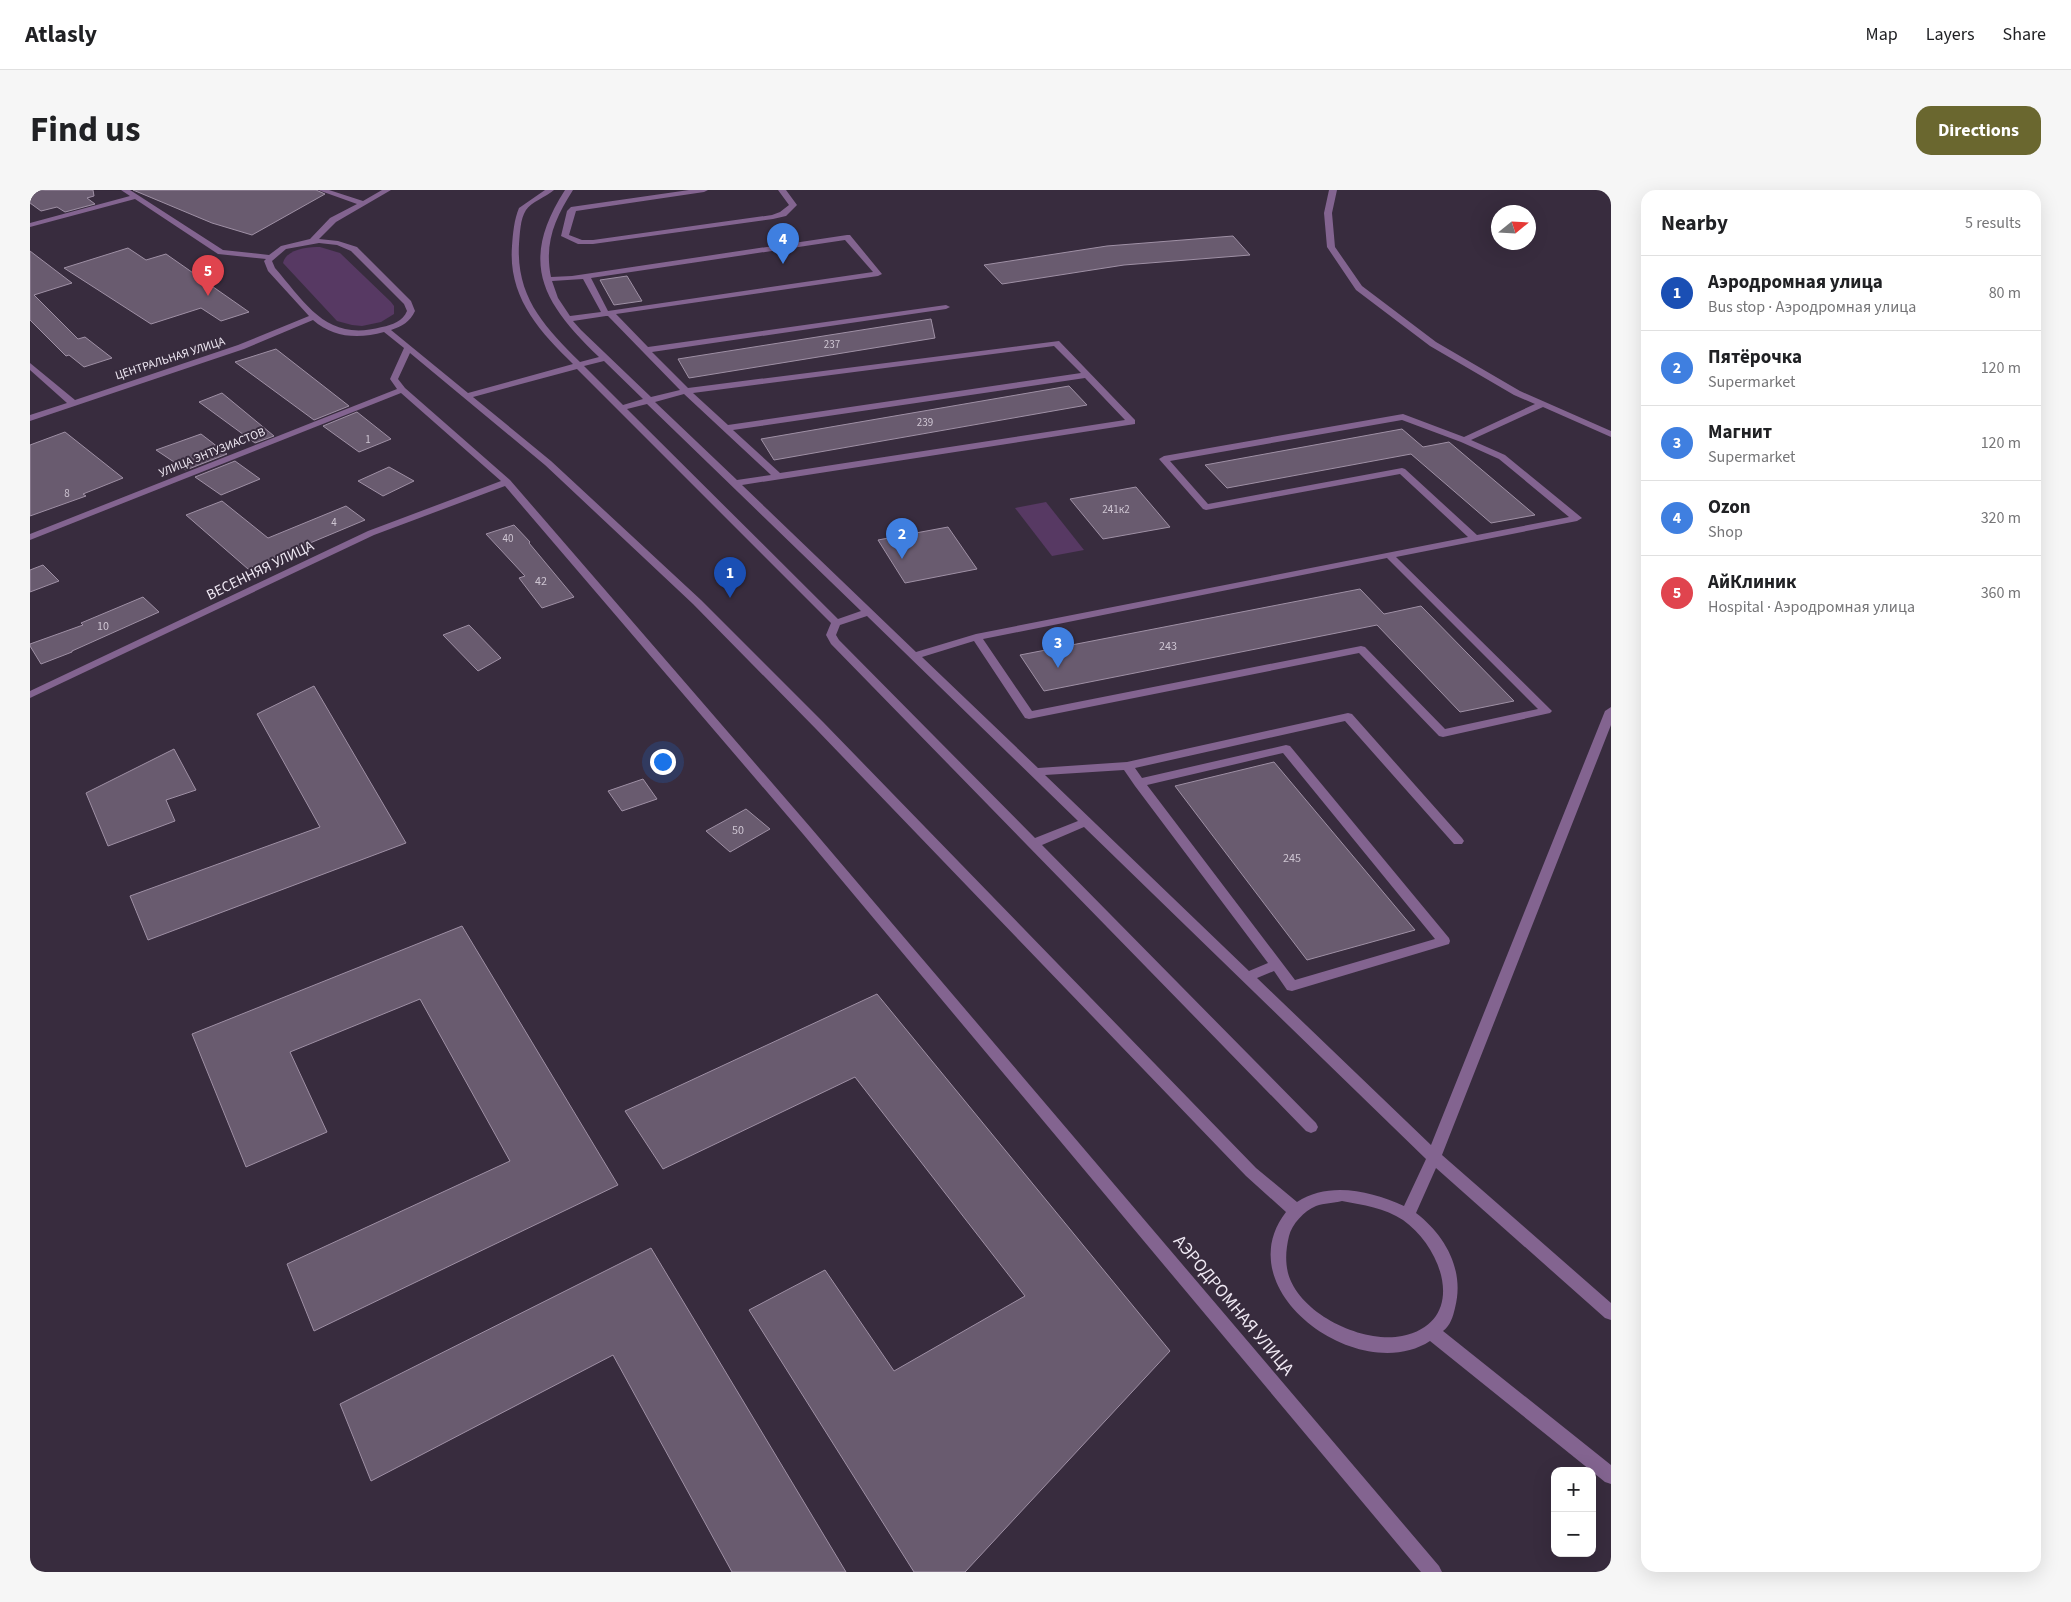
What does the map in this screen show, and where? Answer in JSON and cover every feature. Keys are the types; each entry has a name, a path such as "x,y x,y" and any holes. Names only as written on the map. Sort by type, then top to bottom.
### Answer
{"street":[{"path":"125,190 221,252 270,258"},
{"path":"322,190 363,203"},
{"path":"312,242 333,220 387,190"},
{"path":"550,190 526,205 522,210 515,248 517,281 525,303 536,321 578,366 836,623"},
{"path":"569,190 552,216 546,235 544,264 546,280 551,293 567,319 1434,1157 1611,1313"},
{"path":"704,190 574,209 571,211 565,236 581,242 593,242 779,216 793,205 782,190"},
{"path":"1333,190 1328,213 1332,247 1358,288 1433,344 1517,393 1611,434"},
{"path":"30,225 135,197"},
{"path":"546,280 586,276 847,237 878,274 567,319"},
{"path":"312,242 332,242 349,246 408,303 411,311 408,318 385,329 360,333 336,331 326,326 271,269 268,261 276,252 288,246 312,242"},
{"path":"586,276 608,313 686,391 777,476"},
{"path":"647,350 946,307"},
{"name":"ЦЕНТРАЛЬНАЯ УЛИЦА","path":"30,418 241,347 315,316"},
{"path":"385,329 548,464 697,602 1251,1172 1297,1212"},
{"path":"620,408 686,391 1056,342 1132,422 735,482"},
{"path":"408,348 394,379 402,390 507,482"},
{"path":"466,396 606,358"},
{"path":"30,366 73,403"},
{"path":"726,428 1087,375"},
{"name":"УЛИЦА ЭНТУЗИАСТОВ","path":"30,538 402,390"},
{"path":"1464,440 1543,404"},
{"path":"914,656 976,637 1577,518 1502,457 1464,440 1403,417 1164,459 1206,507 1402,471 1474,538"},
{"name":"ВЕСЕННЯЯ УЛИЦА","path":"30,695 371,533 507,482"},
{"name":"АЭРОДРОМНАЯ УЛИЦА","path":"507,482 807,832 1433,1572"},
{"path":"976,637 1028,715 1361,649 1443,733 1546,711 1390,555"},
{"path":"868,612 836,623 831,635 835,642 1311,1127"},
{"path":"1407,1215 1434,1157 1611,711"},
{"path":"1035,772 1127,766 1348,717 1458,840"},
{"path":"1127,766 1292,986 1444,941 1286,749 1140,783"},
{"path":"1033,844 1086,822"},
{"path":"1247,977 1276,965"},
{"path":"1342,1195 1375,1200 1407,1215 1433,1238 1449,1266 1452,1295 1442,1321 1420,1339 1387,1346 1352,1340 1319,1324 1293,1298 1279,1269 1278,1241 1290,1217 1312,1201 1342,1195"},
{"path":"1430,1331 1611,1476"}],"shaded area":[{"path":"320,247 340,253 391,302 394,306 394,314 381,322 362,326 337,321 283,263 285,258 293,252 304,248"},
{"path":"1046,502 1084,550 1052,556 1015,508"}],"building":[{"path":"30,190 93,190 94,196 87,198 95,204 65,212 57,207 41,211 30,203"},
{"path":"133,190 316,190 325,194 252,235 212,223"},
{"path":"1233,236 1250,255 1124,265 1002,284 984,265 1107,246"},
{"path":"128,248 146,260 166,254 249,312 221,321 201,308 151,324 64,268"},
{"path":"30,251 72,283 34,295 78,339 85,337 112,358 84,367 69,355 66,356 30,320"},
{"path":"627,276 642,301 614,305 600,280"},
{"path":"931,319 935,338 689,378 678,359"},
{"path":"276,349 349,406 314,420 235,362"},
{"path":"1069,386 1087,405 774,460 761,439"},
{"path":"222,393 274,436 255,443 199,402"},
{"path":"357,412 391,439 359,452 323,426"},
{"path":"1402,429 1423,447 1449,442 1535,515 1491,523 1411,454 1227,488 1205,465"},
{"path":"65,432 123,478 83,494 86,496 30,516 30,445"},
{"path":"201,434 227,454 186,470 156,450"},
{"path":"235,461 260,479 221,495 195,477"},
{"path":"389,467 414,481 383,496 358,481"},
{"path":"1136,487 1170,527 1103,539 1070,499"},
{"path":"222,501 268,538 346,506 365,520 248,569 186,515"},
{"path":"514,525 574,597 542,608 519,578 525,576 486,534"},
{"path":"948,527 977,569 905,583 878,540"},
{"path":"43,565 59,581 30,592 30,570"},
{"path":"1360,589 1384,614 1421,606 1514,701 1460,712 1377,625 1044,691 1020,655"},
{"path":"143,597 159,612 72,652 41,664 30,646 30,644 83,625 81,623"},
{"path":"469,625 501,658 478,671 443,635"},
{"path":"314,686 406,843 148,940 130,896 320,827 257,714"},
{"path":"174,749 196,790 166,800 175,821 108,846 86,793"},
{"path":"1274,762 1415,930 1307,960 1175,786"},
{"path":"643,779 657,799 622,811 608,791"},
{"path":"746,809 770,829 730,852 706,831"},
{"path":"462,926 618,1185 314,1331 287,1264 510,1161 420,999 290,1052 327,1132 246,1167 192,1034"},
{"path":"877,994 1170,1351 965,1572 914,1572 749,1310 825,1270 894,1371 1025,1296 855,1077 663,1169 625,1111"},
{"path":"651,1248 846,1572 732,1572 613,1355 371,1481 340,1404"}],"place":[{"name":"Ozon","path":"783,264"},
{"name":"АйКлиник","path":"208,296"},
{"name":"Пятёрочка","path":"902,559"},
{"name":"Аэродромная улица","path":"730,598"},
{"name":"Магнит","path":"1058,668"}]}
